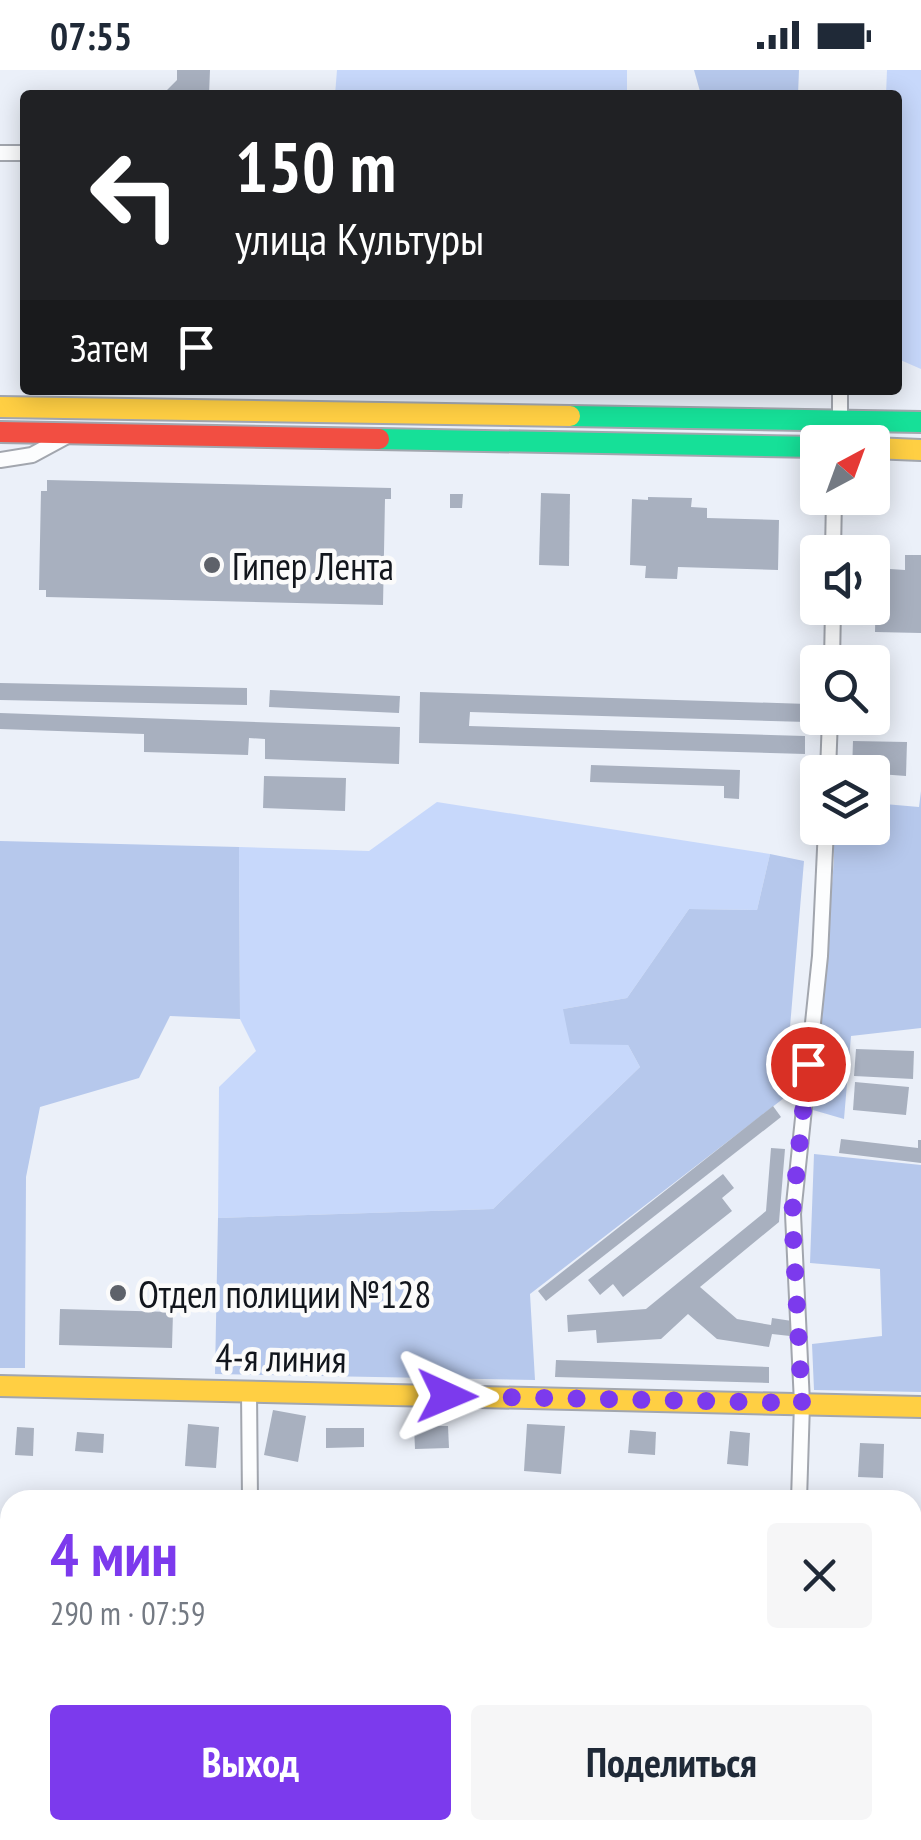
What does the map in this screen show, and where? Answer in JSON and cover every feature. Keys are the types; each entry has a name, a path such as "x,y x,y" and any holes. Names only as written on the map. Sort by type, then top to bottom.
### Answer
{"main road":[{"path":"0,407 921,422"},
{"path":"0,432 800,447"},
{"path":"890,449 921,450"},
{"name":"4-я линия","path":"0,1386 921,1407"}],"street":[{"path":"840,395 840,420"},
{"path":"0,460 32,455 72,433"},
{"path":"799,1490 802,1403 792,1214 820,956 825,845"},
{"path":"250,1392 250,1490"}],"shaded area":[{"path":"337,70 627,70 627,90 335,90"},
{"path":"694,70 799,70 798,90 700,90"},
{"path":"887,70 921,70 921,369 902,361 902,90 886,90"},
{"path":"921,791 921,1028 851,1036 844,1119 813,1110 834,845 890,845 890,804 919,807"},
{"path":"437,802 770,854 757,910 689,909 627,998 563,1009 628,1045 640,1067 493,1209 218,1218 219,1087 256,1051 240,1019 239,847 369,851"},
{"path":"0,841 239,847 240,1019 170,1016 139,1078 40,1107 26,1177 25,1368 0,1368"},
{"path":"770,854 804,861 784,1098 530,1294 535,1380 215,1374 218,1218 493,1209 640,1067 628,1045 570,1044 563,1009 627,998 689,909 757,910"},
{"path":"814,1154 921,1165 921,1392 814,1390 812,1344 882,1336 880,1269 810,1263"}],"building":[{"path":"177,70 210,70 209,90 167,90 177,80"},
{"name":"Гипер Лента","path":"47,480 391,488 391,499 385,499 383,605 46,597 46,590 39,590 41,491 47,491"},
{"path":"541,493 570,494 569,566 539,565"},
{"path":"450,494 463,494 462,508 450,508"},
{"path":"692,498 691,507 707,508 707,518 779,520 778,570 678,567 677,579 645,578 646,566 630,565 632,499"},
{"path":"905,555 921,555 921,633 875,632 875,625 890,625 890,569 905,570"},
{"path":"0,683 247,688 247,705 0,700"},
{"path":"270,690 400,696 399,713 269,707"},
{"path":"420,692 800,704 800,722 470,712 469,726 805,736 805,754 419,743"},
{"path":"0,713 400,727 399,764 265,759 265,739 249,738 248,755 144,752 144,734 0,729"},
{"path":"853,741 907,742 906,776 890,775 890,755 853,755"},
{"path":"591,765 740,770 739,799 724,798 724,786 590,782"},
{"path":"264,776 346,778 345,811 263,808"},
{"path":"856,1049 914,1051 913,1079 854,1076"},
{"path":"855,1082 909,1087 906,1115 853,1110"},
{"path":"773,1106 781,1117 546,1301 538,1291"},
{"path":"841,1139 918,1148 921,1140 921,1163 839,1153"},
{"path":"771,1148 785,1149 779,1222 700,1287 737,1319 771,1325 772,1318 792,1321 790,1336 772,1334 769,1347 717,1339 688,1314 661,1339 597,1343 596,1330 568,1332 567,1315 646,1309 766,1211"},
{"path":"723,1174 734,1188 722,1198 732,1211 623,1297 613,1284 600,1295 588,1280"},
{"path":"60,1309 173,1312 172,1348 59,1345"},
{"path":"556,1360 769,1367 769,1383 555,1377"},
{"path":"273,1410 306,1416 298,1462 264,1455"},
{"path":"188,1424 219,1427 216,1468 185,1466"},
{"path":"527,1424 565,1426 561,1474 524,1471"},
{"path":"414,1426 448,1426 449,1448 415,1449"},
{"path":"17,1427 34,1428 33,1456 15,1455"},
{"path":"326,1428 364,1428 364,1447 326,1448"},
{"path":"630,1430 656,1432 655,1455 628,1453"},
{"path":"730,1431 750,1433 748,1466 727,1464"},
{"path":"77,1432 104,1434 103,1453 75,1451"},
{"path":"860,1443 884,1444 883,1478 858,1477"}],"traffic: fast":[{"path":"570,416 921,422"},
{"path":"379,439 800,447"}],"traffic: slow":[{"path":"0,407 570,416"},
{"path":"890,449 921,450"},
{"path":"0,1386 921,1407"}],"traffic: jam":[{"path":"0,432 379,439"}],"place":[{"name":"Гипер Лента","path":"212,565"},
{"name":"Отдел полиции №128","path":"118,1293"}],"route":[{"path":"447,1396 802,1403 792,1214 808,1064"}]}
